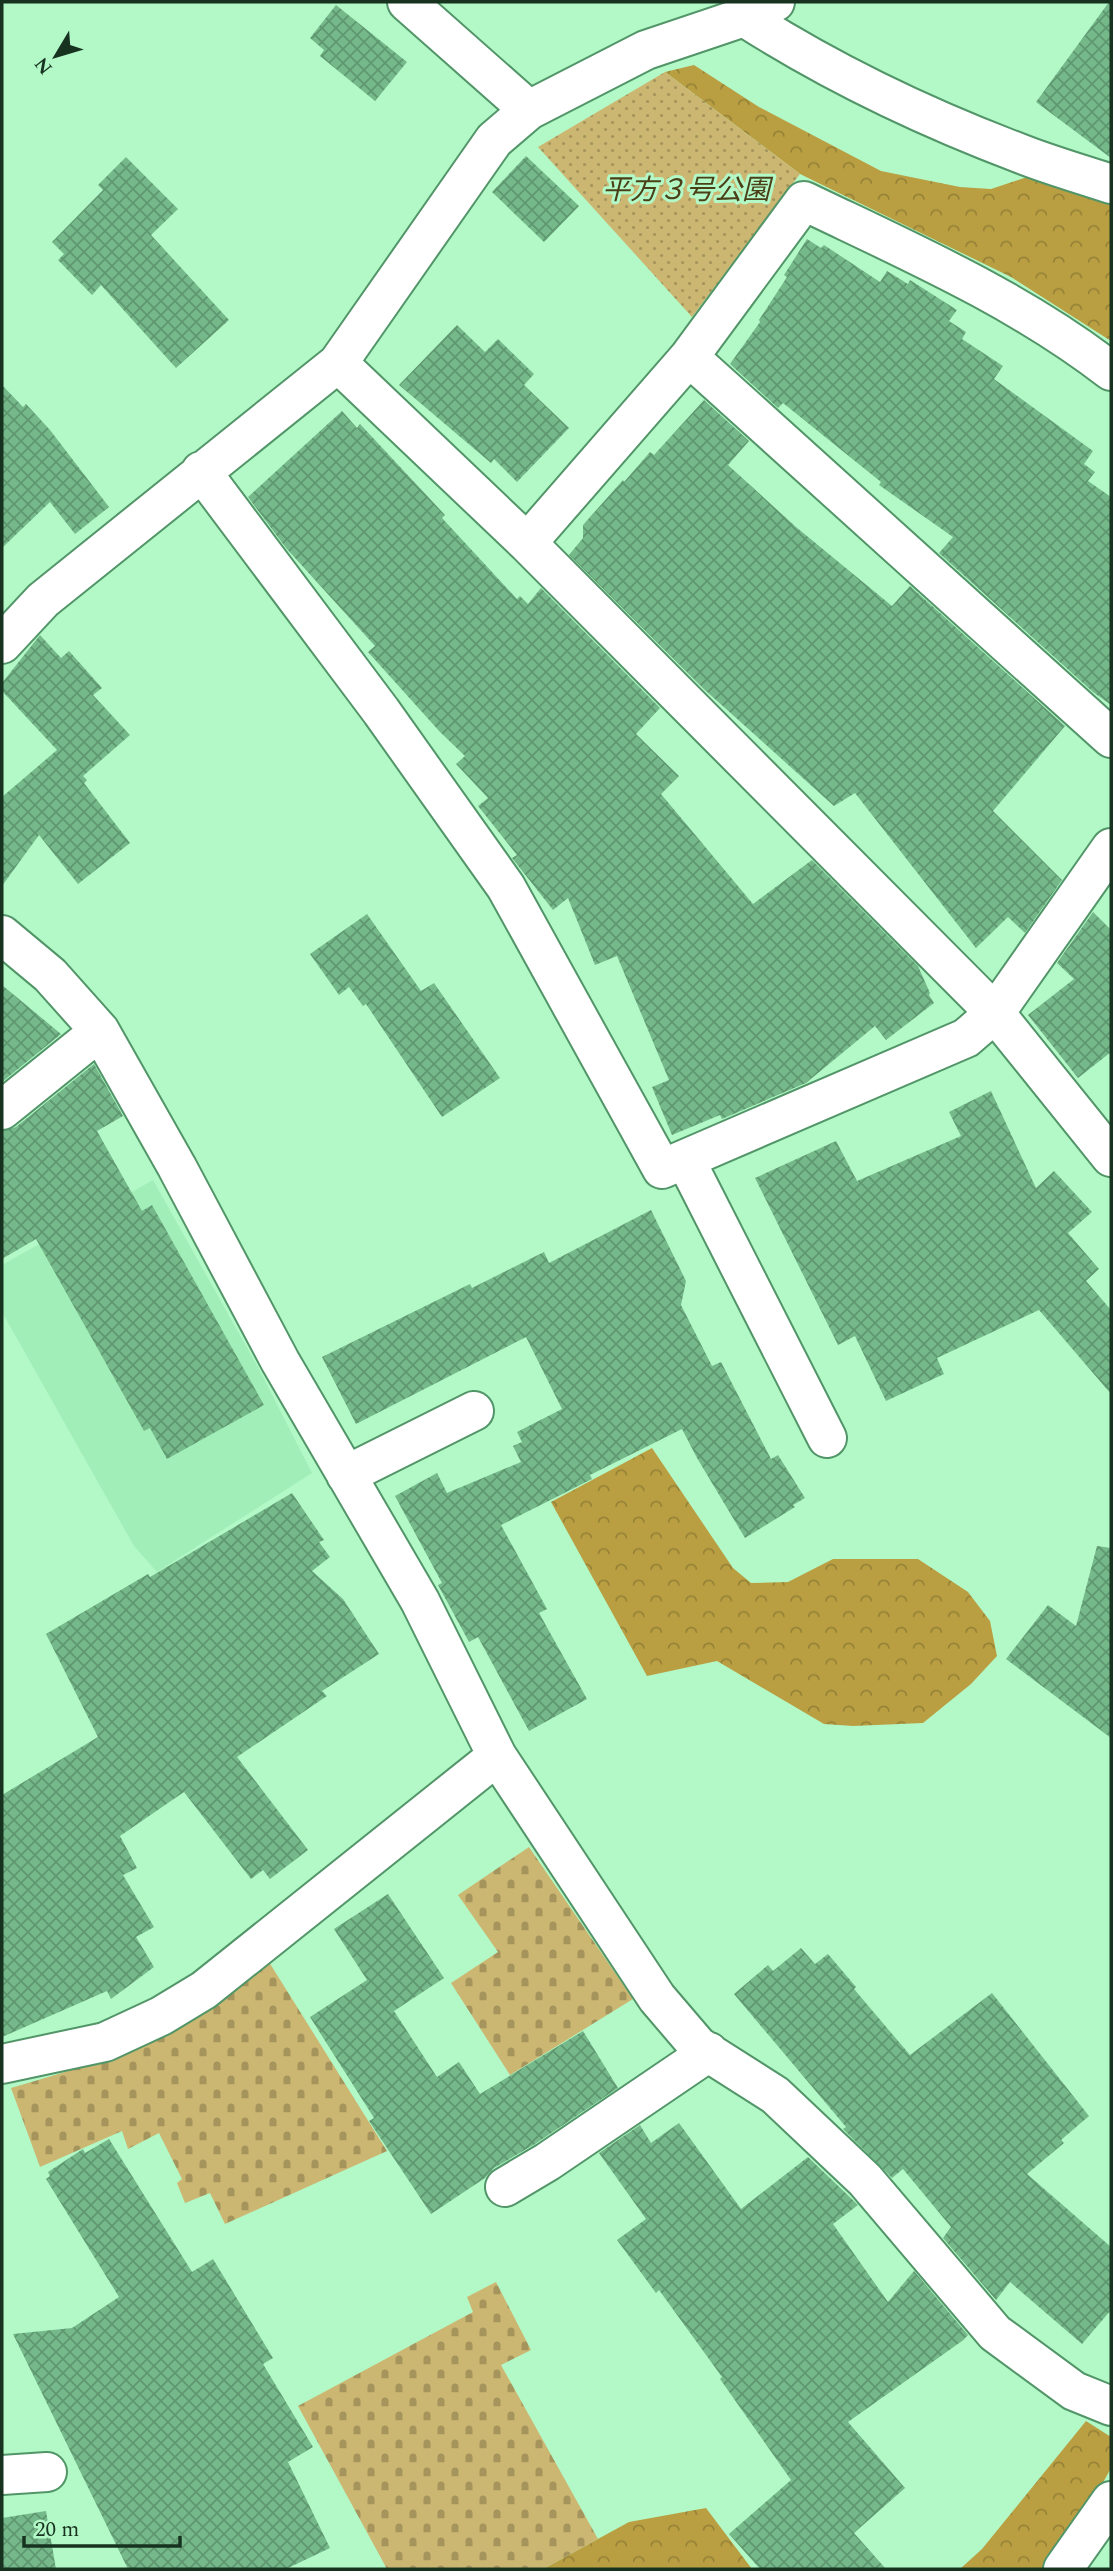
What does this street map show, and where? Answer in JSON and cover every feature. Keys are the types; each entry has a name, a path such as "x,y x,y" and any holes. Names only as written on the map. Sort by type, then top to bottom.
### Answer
{"street":[{"path":"407,2 529,110"},
{"path":"2,644 43,600 338,363 495,140 529,110 646,50 760,9 797,51 888,96 1020,153 1111,184"},
{"path":"527,543 689,357 804,201 966,279 1029,314 1111,370"},
{"path":"689,357 1111,738"},
{"path":"338,363 527,543 995,1013 1111,1157"},
{"path":"201,471 381,711 506,887 662,1169 966,1038 995,1013 1111,848"},
{"path":"2,935 50,975 100,1031 177,1167 280,1361 420,1601 497,1756 657,1998 698,2046 775,2095 865,2180 995,2333 1074,2390 1111,2406"},
{"path":"2,1110 100,1031"},
{"path":"685,1159 827,1438"},
{"path":"346,1475 474,1410"},
{"path":"2,2064 105,2042 161,2016 193,1996 497,1756"},
{"path":"505,2188 709,2052"},
{"path":"2,2475 47,2472"},
{"path":"1063,2569 1111,2501"}],"shaded area":[{"path":"153,1180 260,1371 312,1473 157,1572 134,1546 2,1312 2,1265"}],"green space":[{"path":"694,65 759,107 881,171 960,187 991,189 1033,175 1111,201 1111,341 1011,277 800,174 665,72"},
{"name":"平方３号公園","path":"665,72 800,174 692,317 538,147"},
{"path":"652,1448 733,1568 751,1583 788,1582 833,1559 918,1559 968,1592 990,1621 997,1656 971,1684 923,1723 853,1726 824,1724 717,1661 647,1676 551,1502"},
{"path":"529,1847 633,1999 510,2075 451,1983 498,1952 458,1895"},
{"path":"269,1962 387,2151 225,2224 210,2193 185,2203 177,2183 182,2179 159,2133 128,2149 122,2131 40,2167 11,2088 117,2055 167,2034 215,2006"},
{"path":"496,2282 531,2350 501,2365 598,2539 543,2569 387,2569 298,2406 473,2312 467,2297"},
{"path":"1086,2421 1111,2437 1111,2468 1094,2499 1042,2569 960,2569 982,2549"},
{"path":"706,2508 752,2569 543,2569 629,2522"}],"building":[{"path":"1111,2 1111,158 1036,102"},
{"path":"336,5 407,62 375,101 320,56 324,50 310,38"},
{"path":"526,156 579,206 544,242 492,192"},
{"path":"126,157 178,209 151,235 229,320 176,368 101,285 92,295 58,260 64,254 52,242 103,190 98,185"},
{"path":"807,239 821,248 824,245 880,282 887,271 908,284 910,280 957,310 949,321 966,332 962,339 1003,366 994,379 1093,451 1084,464 1095,472 1088,481 1111,497 1111,705 1093,692 939,553 953,537 879,485 881,482 783,403 778,408 730,364 760,322 787,277 784,275"},
{"path":"457,325 485,352 498,339 534,374 524,385 569,428 517,482 494,459 491,463 399,385"},
{"path":"2,385 23,407 26,404 50,430 109,507 75,534 50,502 2,548"},
{"path":"704,400 749,441 728,465 796,527 892,606 910,586 1065,726 993,811 1062,880 1025,933 1008,917 976,948 855,793 834,806 706,691 569,555 583,538 583,525 650,452 654,455"},
{"path":"342,411 357,428 360,424 445,515 442,518 517,599 520,596 528,604 541,588 660,708 636,734 679,776 661,794 753,904 812,860 918,966 934,1003 886,1040 875,1026 806,1083 722,1119 720,1115 672,1135 652,1087 669,1080 617,956 595,965 568,898 553,910 512,858 517,855 478,806 488,798 456,764 465,756 368,652 375,646 286,548 248,497"},
{"path":"40,635 61,658 69,651 102,688 93,695 130,735 83,776 87,780 84,783 130,843 78,884 39,835 2,886 2,797 57,750 2,691 2,683"},
{"path":"1093,912 1111,930 1111,1052 1078,1078 1028,1015 1074,979 1057,963"},
{"path":"367,914 421,991 434,983 500,1078 442,1117 366,1004 363,1006 349,987 339,995 310,954"},
{"path":"2,985 61,1034 2,1082"},
{"path":"94,1064 123,1116 97,1131 142,1211 152,1205 264,1405 167,1459 150,1428 144,1431 36,1239 2,1259 2,1131 16,1127"},
{"path":"991,1091 1036,1188 1054,1171 1092,1212 1068,1233 1099,1269 1086,1281 1111,1310 1111,1394 1039,1310 937,1358 944,1374 886,1401 855,1336 838,1345 755,1178 836,1141 857,1181 961,1136 949,1112"},
{"path":"651,1210 686,1281 681,1305 712,1366 721,1362 771,1459 778,1455 805,1498 745,1538 682,1429 590,1475 592,1479 501,1525 547,1609 539,1613 587,1699 529,1731 478,1637 469,1642 438,1585 442,1583 395,1496 437,1473 447,1493 521,1462 513,1446 522,1442 517,1432 562,1409 526,1337 356,1424 322,1357 470,1284 472,1288 544,1252 549,1263"},
{"path":"292,1493 324,1540 319,1542 330,1557 312,1571 343,1599 379,1654 322,1691 327,1696 237,1757 308,1850 270,1879 263,1870 251,1879 184,1792 120,1836 137,1868 123,1875 154,1927 136,1937 154,1967 111,1999 107,1991 2,2037 2,1795 98,1737 46,1634 148,1574 150,1577"},
{"path":"1097,1546 1111,1548 1111,1738 1006,1659 1048,1605 1076,1626"},
{"path":"388,1894 444,1978 394,2011 437,2077 459,2062 480,2094 583,2031 618,2088 494,2168 485,2178 431,2214 369,2121 374,2118 310,2017 367,1980 334,1929"},
{"path":"801,1948 815,1964 828,1954 910,2055 992,1993 1089,2116 1061,2140 1064,2143 1027,2174 1111,2247 1111,2310 1082,2344 1010,2282 996,2300 943,2238 951,2227 903,2169 892,2178 843,2129 846,2127 734,1994 768,1965 773,1971"},
{"path":"679,2123 741,2209 808,2157 858,2205 833,2224 888,2302 914,2271 968,2335 848,2422 905,2488 854,2533 886,2569 760,2569 729,2534 791,2480 720,2379 722,2377 659,2290 656,2293 617,2240 646,2219 599,2153 640,2125 651,2143"},
{"path":"109,2139 192,2272 213,2259 273,2358 263,2364 313,2447 288,2462 330,2548 286,2569 128,2569 13,2334 72,2328 119,2297 46,2179 50,2176 48,2172 83,2149 85,2153"},
{"path":"46,2511 56,2569 2,2569 2,2518"}]}
